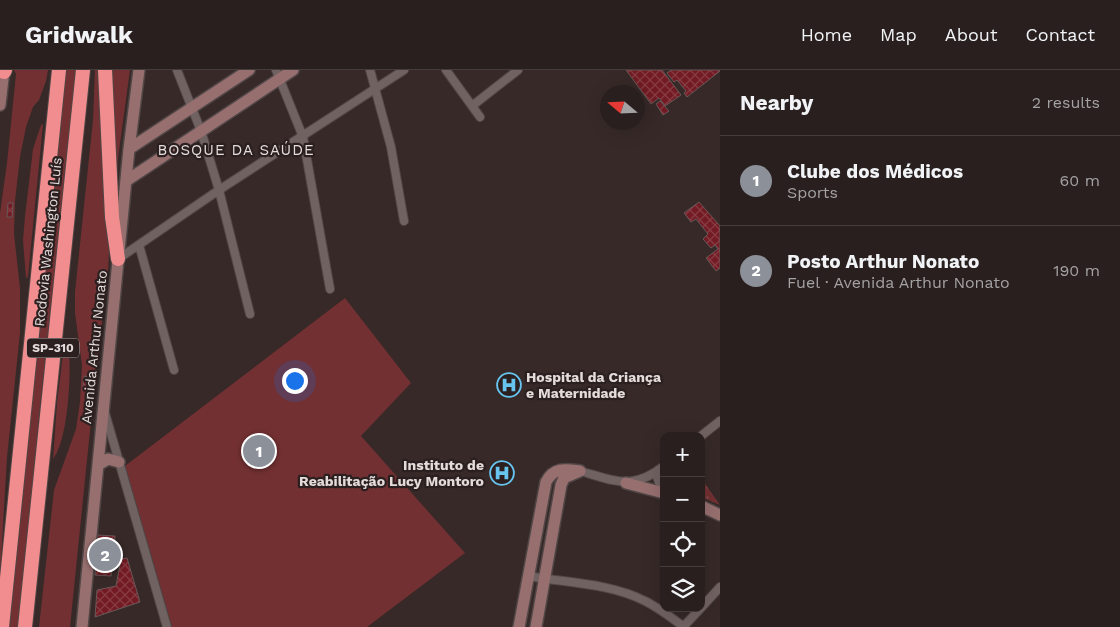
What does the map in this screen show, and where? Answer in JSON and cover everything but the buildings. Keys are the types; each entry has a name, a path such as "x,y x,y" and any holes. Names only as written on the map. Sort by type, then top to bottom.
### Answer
{"highway":[{"name":"Rodovia Washington Luís","path":"2,627 59,70"},
{"name":"Rodovia Washington Luís","path":"25,627 83,70"},
{"path":"105,70 112,217 118,259"}],"street":[{"name":"Avenida Arthur Nonato","path":"82,627 129,149 139,70"},
{"path":"177,70 201,131 219,190 250,314"},
{"path":"129,149 249,70"},
{"path":"126,181 201,131 277,75 292,70"},
{"path":"370,70 391,147 404,221"},
{"path":"118,259 219,190 404,70"},
{"path":"446,70 480,117"},
{"path":"472,106 518,70"},
{"path":"0,106 4,71"},
{"path":"277,75 303,137 330,289"},
{"path":"140,245 174,370"},
{"path":"104,406 167,627"},
{"path":"705,433 720,421"},
{"path":"98,465 108,459 119,462"},
{"path":"519,627 546,482 552,473 565,469 660,493"},
{"path":"626,483 645,478 660,469"},
{"path":"660,470 656,476 660,485"},
{"path":"536,627 561,486 564,478 580,472"},
{"path":"705,508 720,515"},
{"path":"528,576 596,585 620,591 646,601 684,627 697,612"},
{"path":"705,604 720,587"}],"shaded area":[{"path":"14,70 48,70 39,100 33,107 26,127 20,157 15,201 14,234 20,288 20,333 7,457 0,578 0,213 16,74"},
{"path":"65,70 77,70 41,397 19,627 8,627"},
{"path":"95,70 102,70 109,252 107,291 97,362 70,627 39,627 54,490 76,429 80,402 82,365 75,313 75,292 93,120"},
{"path":"110,70 130,70 115,180"},
{"path":"43,124 28,277 26,278 23,240 25,216 33,149"},
{"path":"345,298 411,383 361,436 465,553 367,627 172,627 125,466"},
{"path":"65,338 68,345 70,370 68,400 65,426 58,450 53,459 57,403"},
{"path":"705,484 720,505 705,499"}],"place":[{"name":"Hospital da Criança e Maternidade","path":"509,385"},
{"name":"Clube dos Médicos","path":"259,451"},
{"name":"Instituto de Reabilitação Lucy Montoro","path":"502,473"},
{"name":"Posto Arthur Nonato","path":"105,555"}],"district":[{"name":"BOSQUE DA SAÚDE","path":"236,150"}]}
